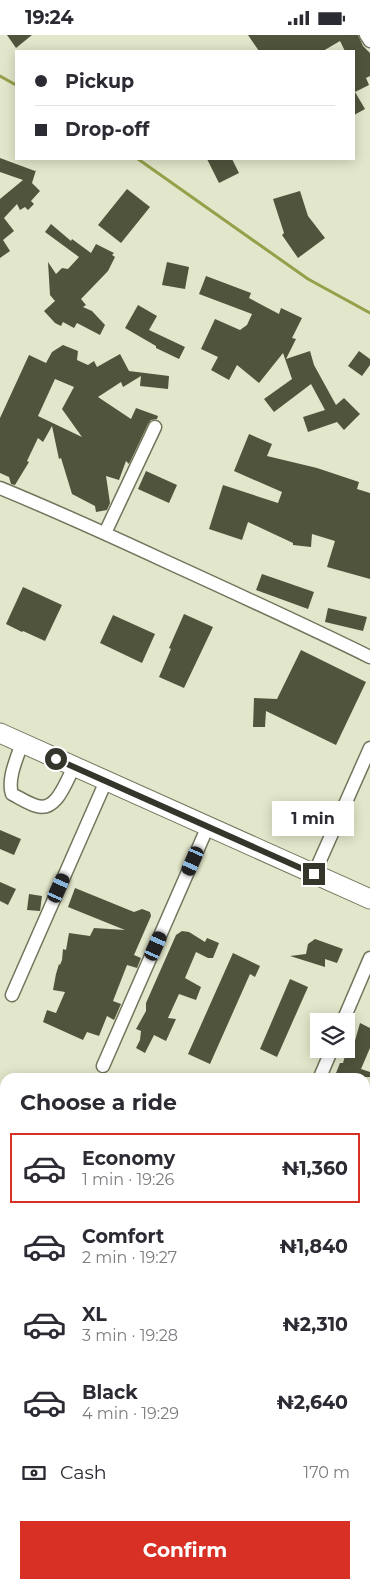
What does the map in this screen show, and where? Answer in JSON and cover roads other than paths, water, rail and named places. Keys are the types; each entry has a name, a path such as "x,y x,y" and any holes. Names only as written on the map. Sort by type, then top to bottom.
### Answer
{"highway":[{"path":"0,733 370,899"}],"street":[{"path":"366,35 370,41"},
{"path":"104,533 155,427"},
{"path":"0,488 46,506 370,657"},
{"path":"22,743 10,788 12,794 38,807 55,803 74,767"},
{"path":"314,874 370,748"},
{"path":"12,995 106,781"},
{"path":"103,1066 208,826"},
{"path":"347,1013 370,958"},
{"path":"322,1073 328,1058"}],"waterway":[{"path":"0,76 15,84"},
{"path":"139,160 308,279 370,313"}]}
